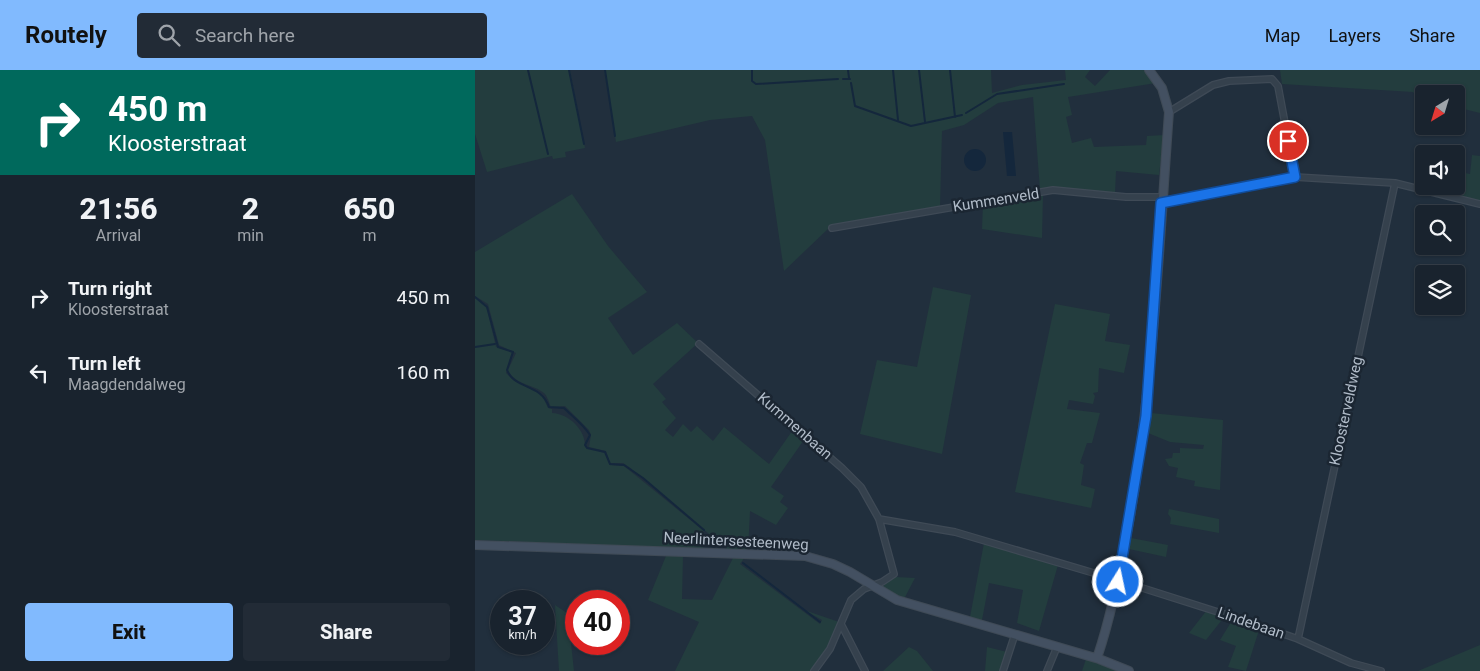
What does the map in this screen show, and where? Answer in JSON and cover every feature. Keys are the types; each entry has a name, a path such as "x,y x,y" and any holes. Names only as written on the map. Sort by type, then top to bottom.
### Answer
{"street":[{"path":"1097,658 1118,582 1146,416 1169,112 1162,88 1149,70"},
{"path":"1169,112 1213,85 1229,81 1272,79 1278,86 1295,177"},
{"name":"Kummenveld","path":"832,228 1053,190 1161,200 1295,177 1395,182 1480,204"},
{"name":"Kloosterveldweg","path":"1298,639 1395,182"},
{"name":"Kummenbaan","path":"699,344 842,468 861,487 879,519 895,572 892,576 872,586"},
{"path":"879,519 955,532 1118,582"},
{"name":"Neerlintersesteenweg","path":"475,545 805,556 833,564 897,600 1097,658 1129,671"},
{"name":"Lindebaan","path":"1118,582 1208,608 1298,639 1351,663 1381,671"},
{"path":"814,671 825,657 851,600 864,589 872,586"},
{"path":"841,624 865,671"},
{"path":"1003,671 1015,634"},
{"path":"1047,671 1057,647"}],"green space":[{"path":"475,70 570,70 585,148 565,152 566,157 553,159 552,156 487,172 475,134"},
{"path":"604,70 991,70 992,93 1022,85 1066,80 1065,70 1090,70 1085,77 1095,86 1110,70 1144,70 1156,83 1068,97 1072,115 1066,117 1072,143 1091,138 1094,147 1146,145 1147,136 1164,135 1159,175 1116,171 1115,194 1040,190 1033,97 998,103 964,125 942,131 940,207 830,227 784,271 765,140 752,116 710,120 616,142"},
{"path":"1280,70 1480,70 1480,113 1465,109 1465,85 1415,85 1415,94 1413,92 1282,84"},
{"path":"1472,155 1480,156 1480,201 1458,195 1465,195 1465,173 1470,174"},
{"path":"572,194 608,246 647,292 608,318 633,355 677,323 698,343 653,384 666,399 662,402 676,418 665,430 673,437 683,424 691,432 697,426 713,441 724,427 769,464 795,427 806,437 771,487 784,496 780,502 788,508 776,525 750,511 748,551 727,549 629,467 623,463 610,463 606,451 589,447 591,435 589,430 565,406 551,407 544,393 515,379 508,370 516,353 499,345 488,304 475,296 475,252"},
{"path":"1043,194 1042,238 982,229 983,203"},
{"path":"933,287 971,295 942,454 860,434 877,360 917,367"},
{"path":"475,298 486,305 496,347 512,352 506,373 513,380 542,395 548,408 552,409 552,413 565,416 576,424 583,435 585,447 605,453 610,465 624,466 704,531 696,542 705,549 475,540"},
{"path":"1055,304 1110,314 1105,341 1130,345 1124,373 1099,368 1098,392 1093,393 1095,396 1093,404 1069,400 1067,409 1100,413 1092,443 1087,443 1080,463 1084,465 1081,485 1095,489 1091,508 1015,492"},
{"path":"1151,413 1223,420 1220,490 1194,486 1195,481 1176,477 1178,468 1169,466 1165,459 1172,458 1173,453 1180,453 1180,448 1203,449 1204,445 1170,442 1148,433"},
{"path":"1169,509 1219,519 1219,533 1170,524"},
{"path":"1131,538 1168,545 1166,557 1129,549"},
{"path":"984,543 1058,565 1039,631 1017,623 1023,590 989,583 982,620 970,617"},
{"path":"666,556 683,556 682,599 712,600 733,558 745,557 740,564 820,624 822,620 804,610 839,622 822,657 811,671 675,671 699,622 648,600"},
{"path":"896,577 915,578 904,599 883,588 884,584"},
{"path":"555,605 565,612 565,655 572,655 574,671 559,671"},
{"path":"1207,610 1225,616 1206,640 1189,633"},
{"path":"1233,619 1260,627 1246,671 1228,667 1236,646 1220,640"},
{"path":"1480,645 1480,671 1418,671"},
{"path":"909,647 917,651 933,671 883,671"},
{"path":"987,647 1007,652 1001,671 985,671"},
{"path":"1086,659 1118,671 1082,671"}],"water":[{"path":"1003,132 1012,132 1016,176 1007,176"},
{"path":"975,149 983,152 986,160 983,168 975,171 967,168 964,160 967,152"}],"waterway":[{"path":"528,70 548,154"},
{"path":"569,70 584,144"},
{"path":"605,70 615,136"},
{"path":"752,70 752,81 756,84 838,79"},
{"path":"848,70 849,78"},
{"path":"893,70 898,120"},
{"path":"919,70 925,122"},
{"path":"950,70 955,117"},
{"path":"843,79 850,79"},
{"path":"851,83 855,106 911,126 962,115"},
{"path":"966,113 997,94 1064,84"},
{"path":"475,297 487,307 498,347 513,352 507,370 511,376 516,381 540,394 549,407 564,408 578,421 590,435 585,445 587,448 605,452 610,464 624,465 643,478 704,530"},
{"path":"475,347 495,344"},
{"path":"743,563 820,622"}],"route":[{"path":"1118,582 1140,461 1146,416 1155,315 1161,203 1209,192 1295,177 1288,141"}]}
